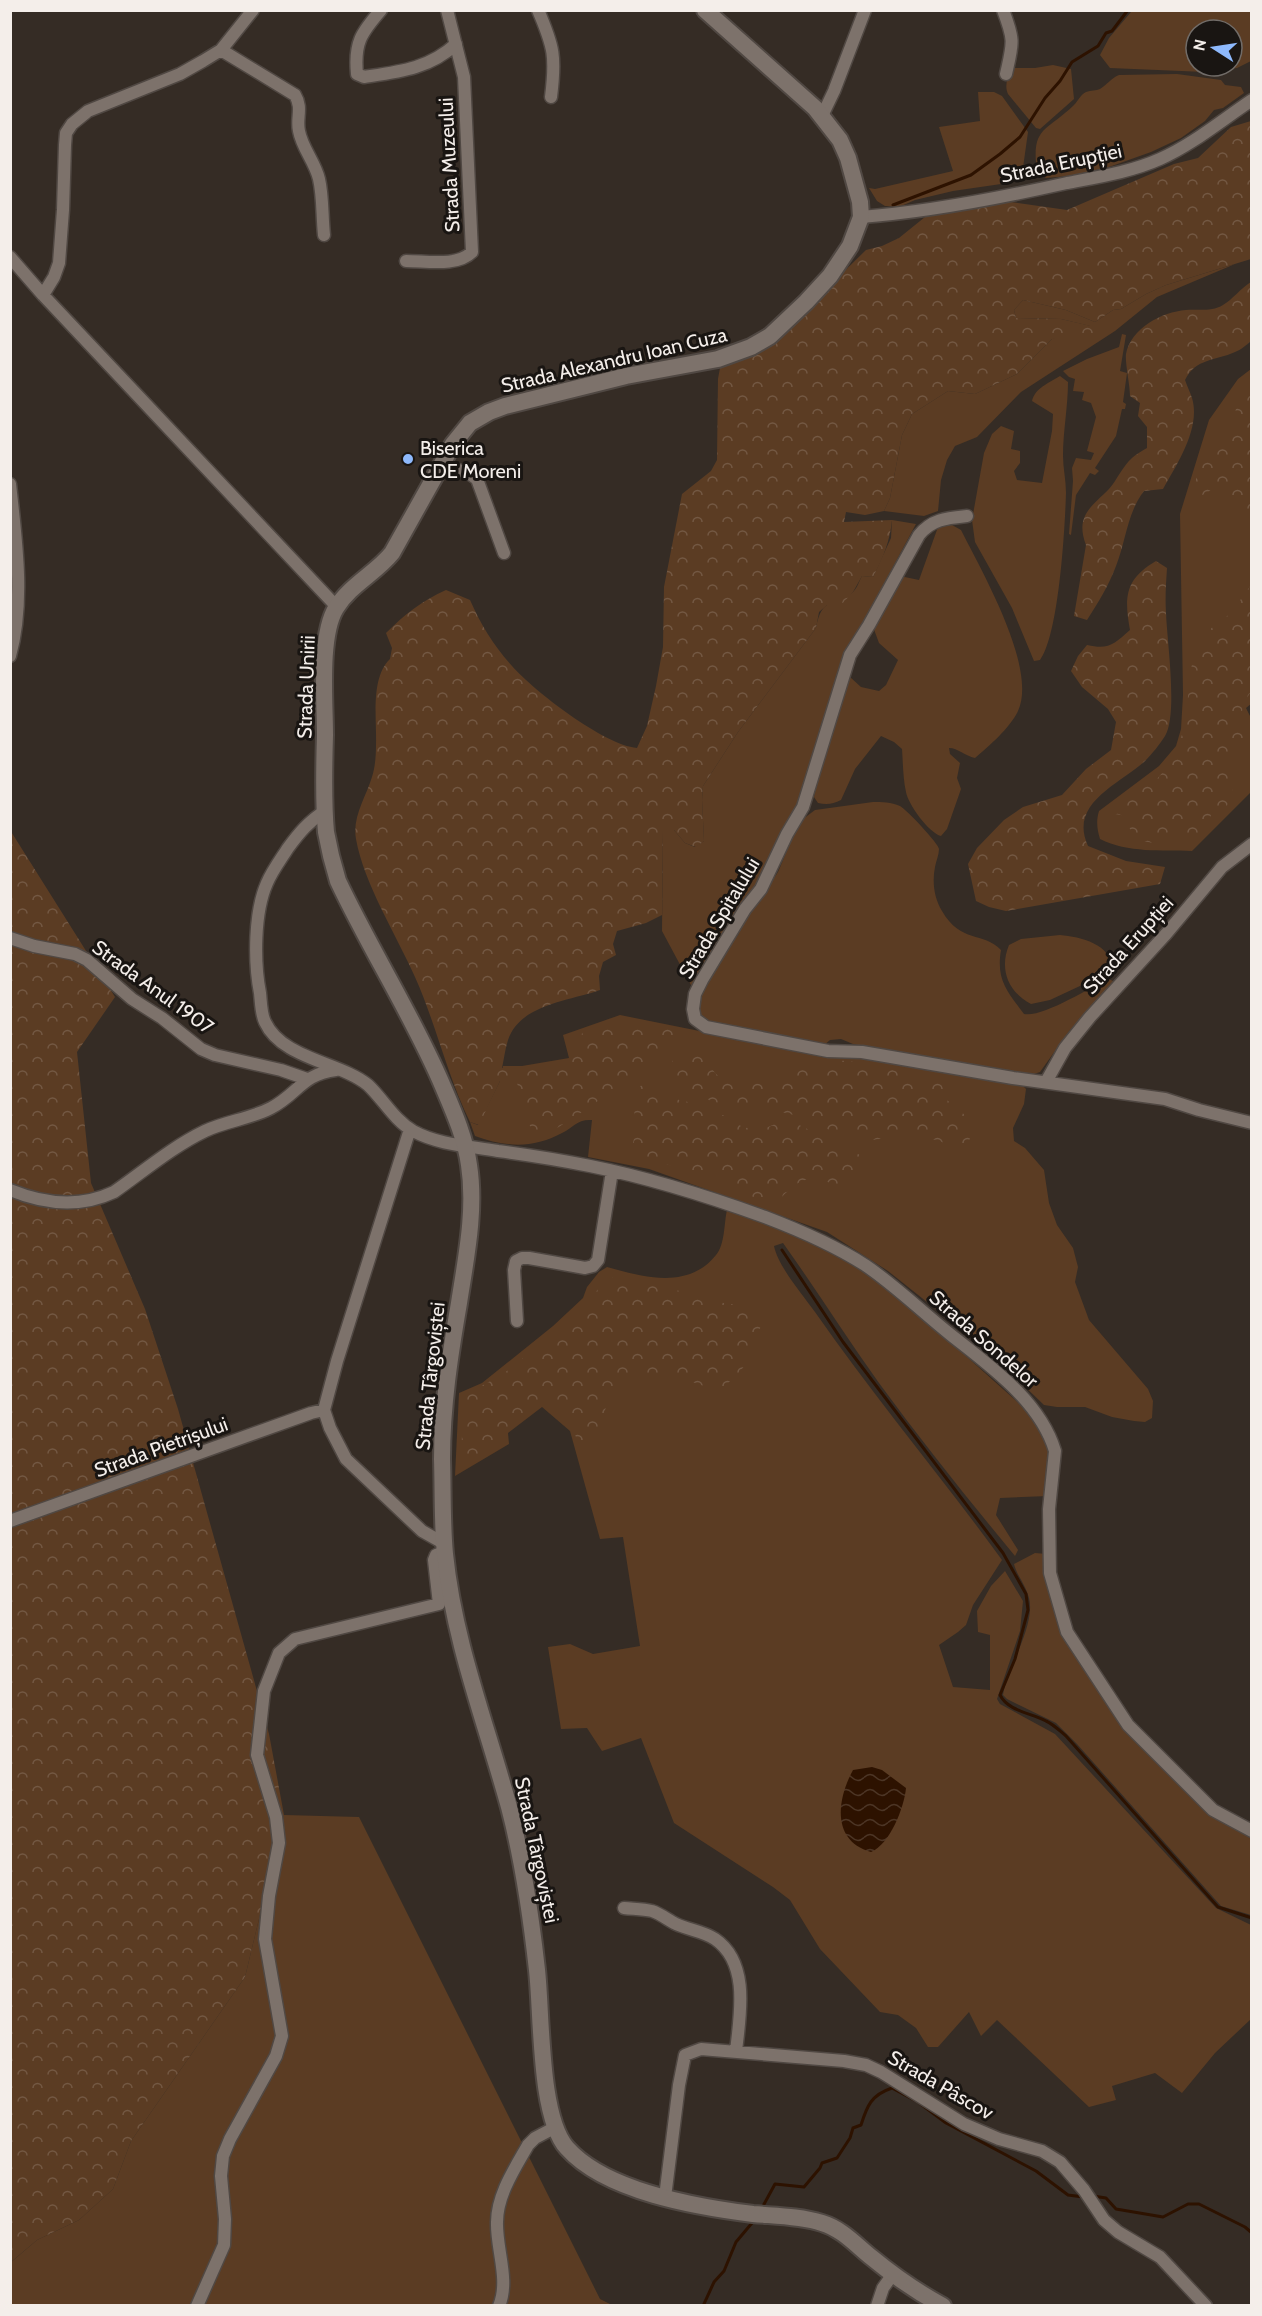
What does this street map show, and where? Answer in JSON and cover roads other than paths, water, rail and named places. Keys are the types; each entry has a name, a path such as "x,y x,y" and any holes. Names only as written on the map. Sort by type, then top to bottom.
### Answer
{"main road":[{"path":"705,10 822,116 840,140 848,158 860,202 861,217"},
{"name":"Strada Alexandru Ioan Cuza","path":"337,607 392,553 441,464 470,423 489,412 626,376 718,359 760,342 770,336 830,276 850,246 861,217"},
{"name":"Strada Unirii","path":"337,607 330,624 324,675 325,811 328,844 338,881 427,1052 453,1112"},
{"name":"Strada Târgoviștei","path":"453,1112 469,1160 471,1202 443,1431 446,1602 509,1806 535,1946 548,2099 555,2128 568,2150 589,2166 618,2181 665,2197 714,2208 825,2223 845,2234 909,2287 943,2306"}],"street":[{"path":"43,295 59,263 66,133 72,123 88,111 180,74 221,50 253,10"},
{"path":"381,10 364,30 357,46 357,74 364,77 415,69 444,55 456,44"},
{"name":"Strada Muzeului","path":"406,261 454,261 465,259 472,252 466,107 461,60 447,10"},
{"path":"538,10 554,51 555,69 551,97"},
{"path":"822,116 834,91 864,10"},
{"path":"1003,10 1012,34 1006,74"},
{"path":"221,50 295,96 299,102 299,132 319,178 324,235"},
{"name":"Strada Erupției","path":"861,217 901,213 1036,190 1117,173 1159,159 1188,143 1251,100"},
{"path":"10,257 43,295 337,607"},
{"path":"441,464 470,474 477,479 504,553"},
{"path":"10,484 18,562 16,637 10,656"},
{"name":"Strada Spitalului","path":"967,516 940,519 930,524 919,535 850,655 803,807 787,834 761,889 745,909 702,980 693,1009 695,1019 700,1024 726,1031 828,1051 862,1052 1013,1078 1165,1099 1251,1123"},
{"path":"325,811 311,819 266,884 255,949 265,1021 276,1037 288,1046 336,1070 346,1072 369,1087 410,1129 442,1142 465,1147"},
{"name":"Strada Erupției","path":"1046,1082 1065,1048 1090,1017 1166,934 1222,867 1251,844"},
{"name":"Strada Anul 1907","path":"10,938 34,946 75,954 87,960 132,999 162,1017 201,1049 215,1055 281,1070 308,1079"},
{"path":"10,1190 46,1202 76,1203 103,1197 114,1192 177,1146 208,1130 270,1108 286,1100 308,1079 320,1072 336,1070"},
{"path":"410,1129 337,1361 324,1410 330,1428 346,1459 422,1531 445,1548"},
{"name":"Strada Sondelor","path":"465,1147 541,1157 651,1179 731,1204 787,1226 862,1263 895,1286 932,1320 1006,1380 1033,1410 1055,1451 1049,1509 1050,1573 1067,1632 1128,1725 1213,1810 1251,1831"},
{"path":"517,1321 514,1270 516,1261 529,1258 585,1268 593,1266 598,1260 612,1171"},
{"name":"Strada Pietrișului","path":"10,1521 324,1410"},
{"path":"197,2306 224,2245 225,2219 221,2176 224,2156 230,2139 276,2056 282,2036 265,1939 269,1896 279,1843 276,1817 258,1755 264,1692 272,1668 279,1653 295,1639 446,1602"},
{"path":"624,1908 650,1911 676,1925 700,1932 715,1939 730,1954 738,1973 741,2003 736,2051"},
{"name":"Strada Pâscov","path":"665,2197 685,2055 701,2049 844,2061 866,2065 897,2081 964,2124 999,2139 1042,2151 1060,2162 1104,2220 1118,2232 1160,2257 1206,2306"},
{"path":"499,2306 503,2282 497,2223 498,2206 528,2145 535,2138 555,2128"},
{"path":"877,2306 883,2288 893,2274"}],"water":[{"path":"872,1767 882,1770 906,1788 902,1805 890,1834 878,1848 871,1852 858,1847 849,1839 841,1818 841,1806 843,1793 853,1770"}],"waterway":[{"path":"893,205 971,175 1000,154 1020,137 1072,62 1098,46 1106,33 1112,31 1128,10"},
{"path":"782,1250 843,1342 1003,1553 1026,1594 1028,1610 1015,1659 1000,1695 1008,1705 1049,1722 1066,1736 1218,1907 1252,1918"},
{"path":"763,2206 775,2184 804,2187 822,2163 837,2158 850,2138 853,2128 861,2125 871,2102 879,2094 892,2088 918,2102 946,2123 1036,2171 1068,2195 1083,2197"},
{"path":"1093,2196 1106,2198 1116,2209 1163,2217 1188,2204 1199,2204 1245,2227 1252,2233"},
{"path":"703,2306 714,2282 724,2271 736,2242 752,2223"}],"place":[{"name":"Biserica CDE Moreni","path":"408,459"}]}
